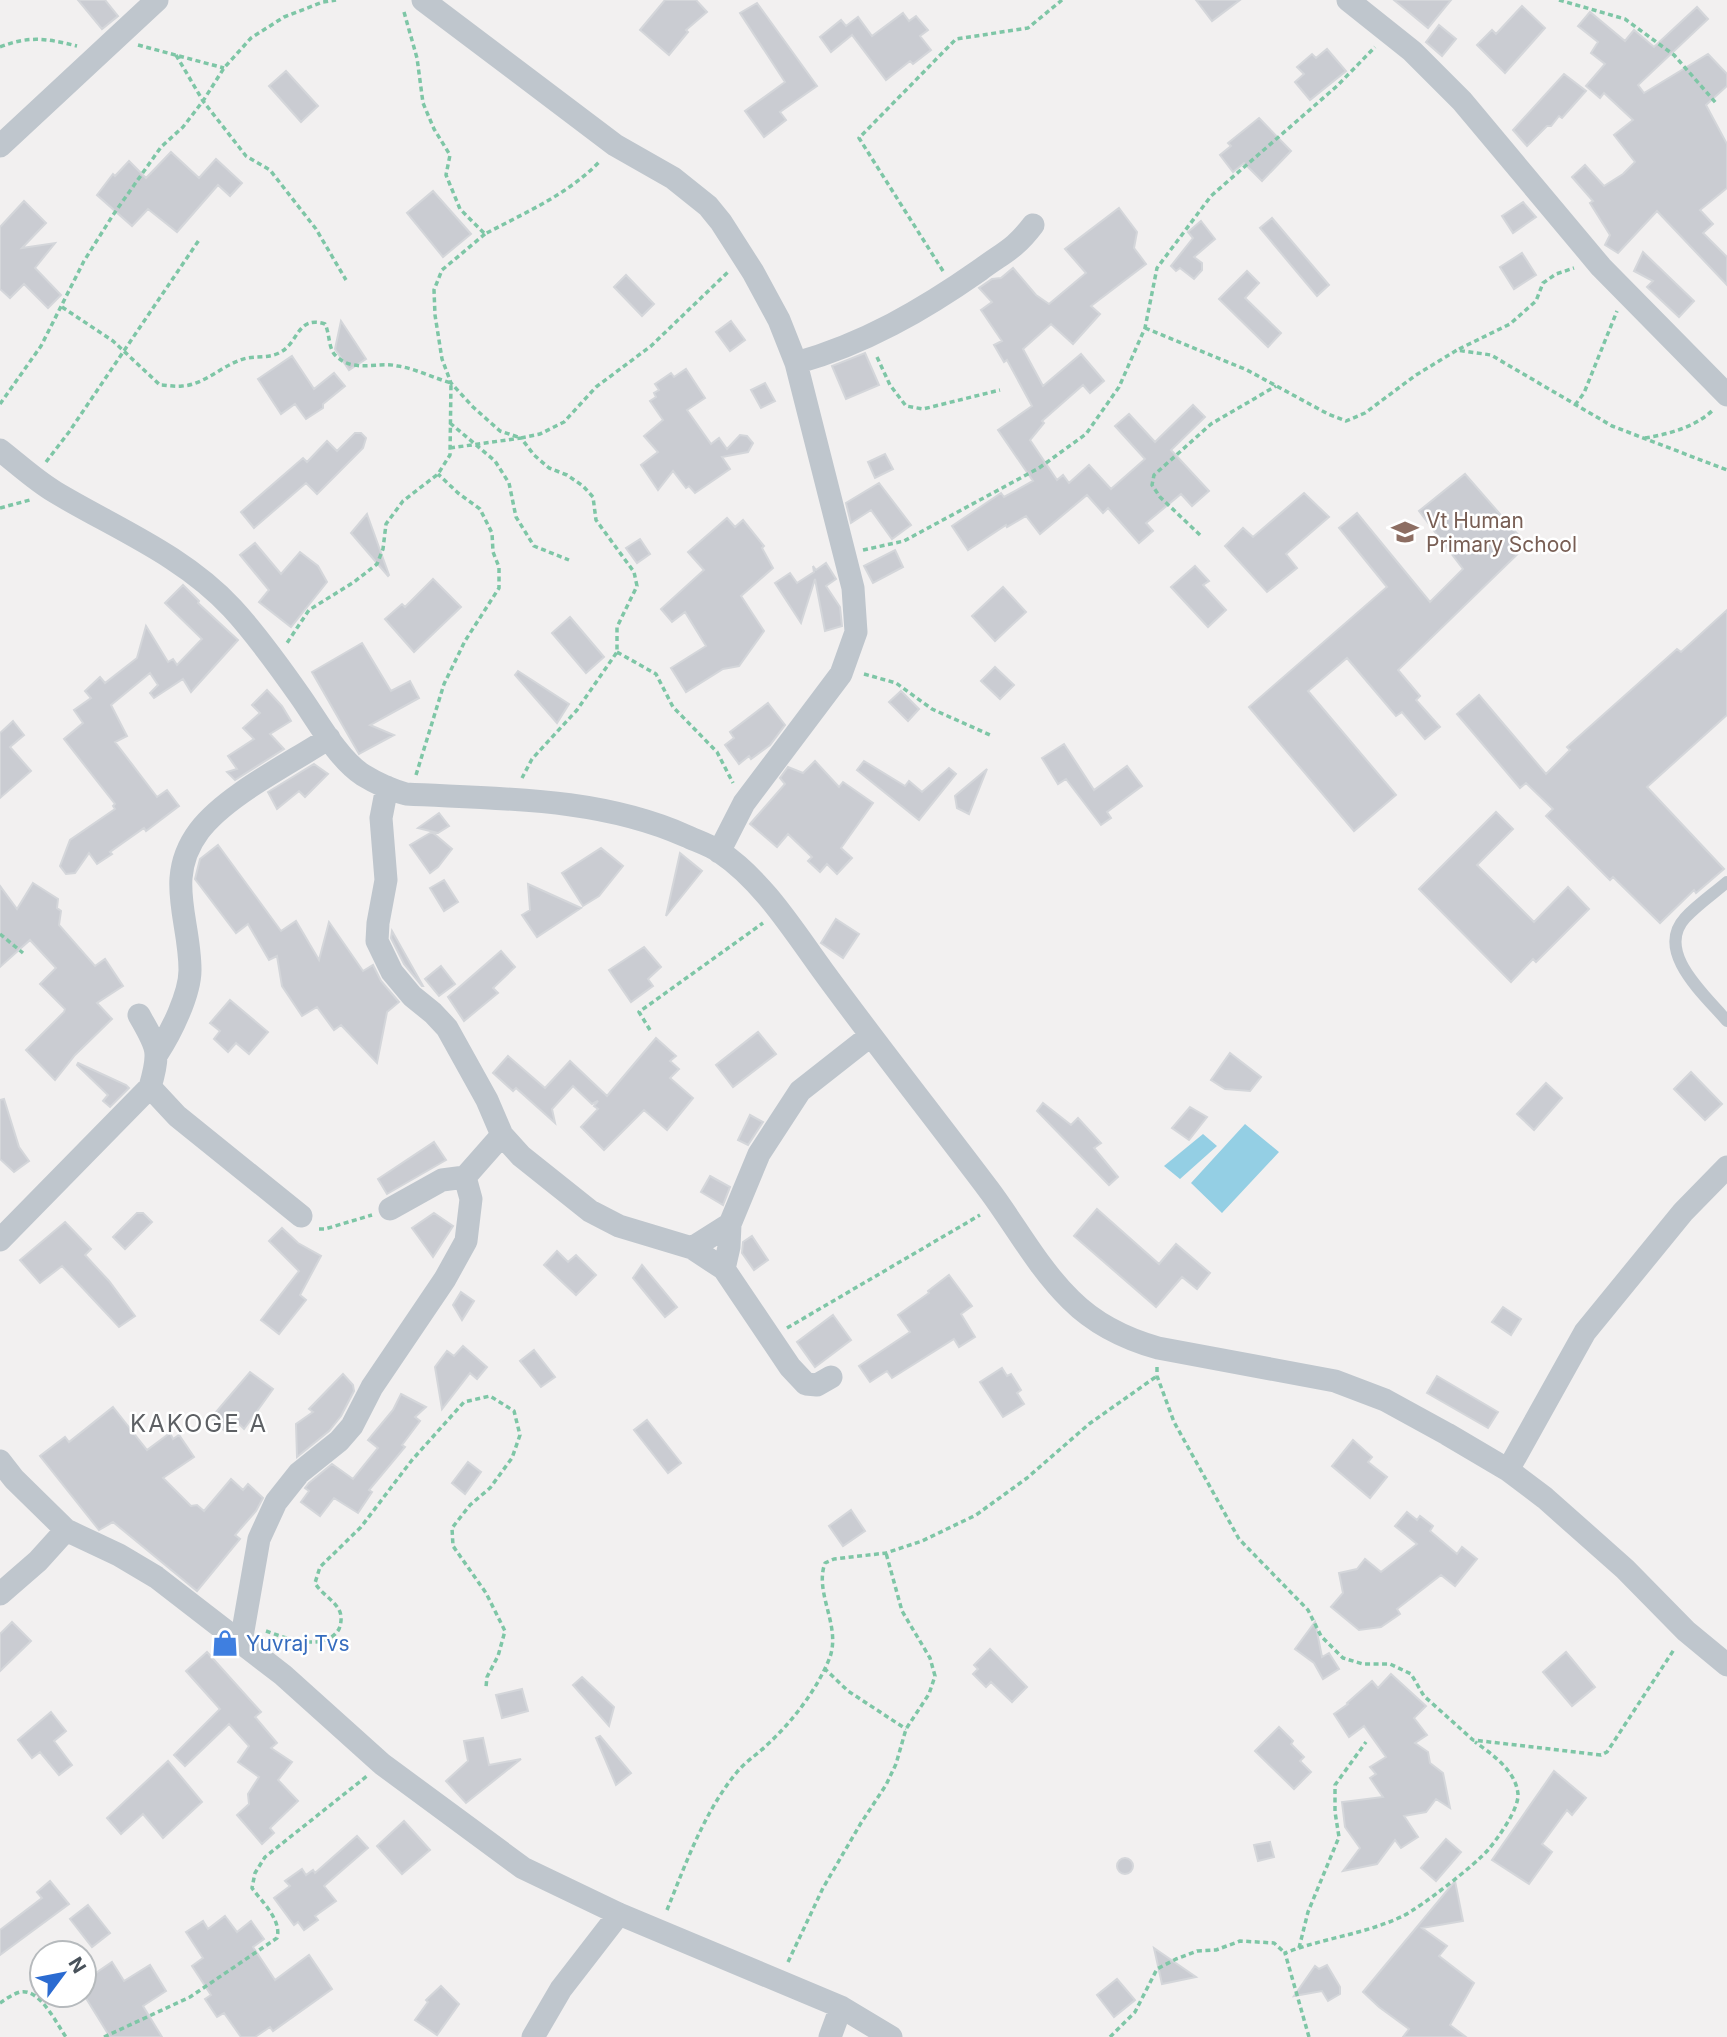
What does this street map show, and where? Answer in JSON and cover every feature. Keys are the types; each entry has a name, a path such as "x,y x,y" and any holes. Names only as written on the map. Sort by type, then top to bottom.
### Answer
{"street":[{"path":"0,146 156,0"},
{"path":"423,0 615,145 673,178 696,196 721,222 744,258 779,320 796,363 853,588 856,632 841,674 744,803 719,852"},
{"path":"1348,0 1412,51 1462,101 1624,292 1726,394"},
{"path":"796,363 867,336 919,311 1015,248 1033,225"},
{"path":"0,450 55,492 130,532 209,587 231,607 278,664 329,738 361,774 397,790 576,805 631,816 669,828 719,852 746,874 779,912 999,1204 1046,1272 1071,1300 1095,1321 1137,1342 1158,1348 1335,1381 1385,1400 1508,1470 1545,1498 1625,1569 1686,1631 1727,1665"},
{"path":"0,1240 150,1087 157,1054 186,994 190,972 179,885 185,855 200,829 254,785 329,738"},
{"path":"397,790 381,818 386,880 377,940 392,972 412,996 447,1028 487,1100 502,1135 521,1156 590,1211 619,1226 692,1248 724,1269 790,1367 806,1384 817,1385 831,1377"},
{"path":"139,1015 156,1046 157,1054"},
{"path":"724,1269 730,1224 759,1154 800,1091 870,1036"},
{"path":"150,1087 177,1116 301,1216"},
{"path":"390,1209 442,1180 465,1177 502,1135"},
{"path":"1508,1470 1585,1332 1683,1212 1727,1167"},
{"path":"243,1633 259,1539 276,1502 299,1474 352,1426 372,1387 445,1279 466,1241 471,1199 465,1177"},
{"path":"692,1248 730,1224"},
{"path":"0,1461 14,1479 66,1530 119,1555 243,1633 283,1675 382,1764 523,1868 619,1914 841,2007 891,2037"},
{"path":"0,1594 38,1561 66,1530"},
{"path":"533,2037 561,1989 619,1914"},
{"path":"830,2037 841,2007"}],"lane":[{"path":"1727,882 1683,920 1675,944 1682,969 1727,1021"}],"path":[{"path":"0,404 41,346 84,261 113,215 162,147 183,127 203,101 224,68 251,38 284,17 323,2 336,0"},
{"path":"401,0 417,58 423,103 434,130 450,155 446,174 460,209 485,234"},
{"path":"954,288 859,138 956,39 1028,28 1062,0"},
{"path":"1559,0 1625,19 1674,55 1716,103"},
{"path":"844,555 904,541 1039,468 1086,434 1119,387 1145,328 1157,268 1211,196 1337,86 1389,33"},
{"path":"0,47 12,42 45,38 176,55 224,68"},
{"path":"176,55 203,101 246,156 270,170 316,229 346,280"},
{"path":"278,664 289,639 309,610 377,564 383,548 386,524 403,501 438,474 450,455 451,383 442,359 433,290 442,270 485,234 590,172 615,145"},
{"path":"34,477 69,432 199,240"},
{"path":"1145,328 1247,370 1346,421 1365,412 1416,374 1510,324 1536,301 1543,283 1556,274 1573,269 1591,255"},
{"path":"450,448 540,434 564,422 596,387 651,345 744,258"},
{"path":"1575,405 1584,393 1624,292"},
{"path":"62,307 123,349 160,385 184,386 205,379 245,358 282,352 306,324 315,321 325,324 330,334 330,347 336,356 350,364 367,368 387,363 402,366 451,383 500,431 520,438 549,468 575,480 593,497 596,520 634,572 637,586 617,627 617,652 578,710 532,759 521,781 516,800"},
{"path":"867,336 890,385 906,406 923,409 1000,390"},
{"path":"1457,350 1491,355 1612,426 1727,470"},
{"path":"1200,535 1160,497 1152,485 1154,475 1211,424 1276,386"},
{"path":"1643,439 1671,434 1693,424 1713,412 1726,394"},
{"path":"450,423 495,461 509,483 516,517 534,546 569,560"},
{"path":"397,790 416,776 444,684 465,641 499,588 499,567 493,552 492,533 480,509 438,474"},
{"path":"617,652 656,674 673,707 717,752 744,803"},
{"path":"841,674 856,672 896,683 932,709 990,735"},
{"path":"650,1030 639,1012 779,912"},
{"path":"0,934 23,953"},
{"path":"771,1338 999,1204"},
{"path":"301,1216 318,1229 325,1229 390,1209"},
{"path":"1158,1348 1157,1376 1174,1422 1239,1539 1308,1610 1321,1636 1343,1658 1363,1664 1390,1664 1411,1674 1424,1696 1494,1756 1513,1778 1518,1796 1507,1824 1487,1852 1404,1915 1339,1938 1285,1953"},
{"path":"658,1931 693,1847 720,1797 750,1758 768,1744 797,1711 831,1655 832,1623 821,1576 825,1563 834,1559 886,1553 922,1541 976,1516 1027,1478 1089,1424 1157,1376"},
{"path":"243,1633 315,1642 338,1631 341,1623 340,1612 315,1583 320,1567 360,1527 412,1460 464,1402 490,1396 514,1410 520,1435 512,1458 490,1488 470,1504 452,1528 453,1546 486,1593 505,1631 498,1656 486,1677 486,1687"},
{"path":"781,1980 793,1948 823,1888 860,1823 886,1786 896,1764 906,1729 929,1694 935,1676 934,1666 902,1611 886,1553"},
{"path":"1473,1740 1571,1753 1601,1755 1607,1752 1686,1631"},
{"path":"824,1668 848,1691 906,1729"},
{"path":"1299,1948 1308,1912 1339,1837 1335,1785 1366,1742"},
{"path":"104,2037 190,1997 277,1938 279,1931 275,1919 252,1888 255,1873 265,1857 382,1764"},
{"path":"1110,2037 1135,2012 1157,1969 1197,1951 1216,1950 1240,1941 1274,1943 1285,1953 1309,2037"},
{"path":"0,2003 17,1992 26,1992 37,1997 66,2037"}],"water":[{"path":"1245,1124 1279,1152 1222,1213 1191,1183"},
{"path":"1203,1134 1217,1146 1180,1179 1164,1166"}],"building":[{"path":"78,0 105,0 118,16 102,29"},
{"path":"665,0 696,0 707,12 686,30 688,32 669,55 640,30"},
{"path":"1196,0 1240,0 1212,21"},
{"path":"1394,0 1451,0 1428,28"},
{"path":"757,3 817,86 780,112 786,120 764,137 745,111 785,82 740,13"},
{"path":"1522,6 1545,28 1505,73 1477,45 1492,30 1496,34"},
{"path":"1697,7 1708,19 1638,85 1644,93 1708,54 1727,74 1727,86 1706,105 1727,144 1727,188 1700,210 1713,224 1703,233 1727,257 1727,285 1657,211 1618,253 1605,245 1610,235 1590,203 1593,201 1572,177 1585,165 1604,186 1623,174 1635,162 1614,135 1633,120 1604,93 1600,98 1586,86 1605,64 1591,53 1598,42 1578,26 1590,12 1625,41 1634,30 1654,47"},
{"path":"903,13 909,21 916,16 928,30 920,36 931,50 913,64 910,61 886,80 852,35 831,52 820,37 841,20 846,26 858,17 872,36"},
{"path":"1439,25 1456,39 1442,56 1426,42"},
{"path":"1327,49 1346,71 1310,100 1295,82 1304,74 1297,67 1312,54 1316,58"},
{"path":"286,71 318,106 301,122 269,86"},
{"path":"1564,74 1586,91 1562,118 1559,116 1527,146 1513,130"},
{"path":"1259,118 1291,151 1262,181 1244,163 1233,172 1220,155 1231,146 1228,143"},
{"path":"171,152 199,178 216,159 242,183 230,196 218,185 177,232 148,209 132,226 97,195 113,174 115,176 129,161 146,178"},
{"path":"433,191 471,234 443,257 407,213"},
{"path":"24,201 46,223 22,248 55,243 35,268 61,295 48,308 24,284 10,298 0,289 0,227"},
{"path":"1523,202 1536,217 1513,233 1502,216"},
{"path":"1119,208 1137,232 1134,248 1146,264 1091,306 1100,314 1073,344 1051,324 1023,349 1043,386 1081,354 1104,381 1090,393 1083,385 1042,421 1044,423 1030,440 1057,480 1063,475 1069,483 1089,465 1111,489 1145,459 1115,426 1129,414 1155,442 1193,405 1205,417 1171,450 1209,491 1192,506 1181,494 1146,523 1153,531 1139,543 1108,508 1103,513 1087,495 1040,534 1026,516 1007,527 1006,525 968,550 952,526 1001,493 1004,497 1033,481 998,430 1032,406 1007,360 1004,362 994,345 1002,341 981,310 992,302 979,288 992,279 1001,278 1013,268 1036,295 1049,304 1086,273 1065,249"},
{"path":"1272,218 1329,285 1317,296 1260,228"},
{"path":"1201,221 1215,239 1194,257 1202,263 1202,270 1194,279 1180,268 1176,271 1171,266 1193,238 1188,232"},
{"path":"1643,252 1694,301 1679,317 1647,287 1653,281 1634,271"},
{"path":"1522,253 1536,275 1514,289 1500,267"},
{"path":"1247,271 1259,283 1245,298 1281,333 1268,347 1219,299"},
{"path":"626,275 654,304 642,316 614,287"},
{"path":"341,321 366,359 349,370 335,349"},
{"path":"731,321 745,340 730,351 716,332"},
{"path":"865,353 879,385 846,399 832,366"},
{"path":"292,356 314,389 334,373 345,386 323,404 323,408 306,419 295,404 281,414 258,379"},
{"path":"686,369 705,398 687,410 711,444 719,438 727,449 740,435 747,436 753,443 748,452 722,457 730,469 695,493 689,486 686,488 673,471 658,490 641,465 658,452 644,436 663,420 650,401 656,397 654,393 659,390 655,384 671,373 674,377"},
{"path":"765,383 775,401 761,408 751,390"},
{"path":"355,433 361,433 366,438 363,448 317,494 306,483 254,528 241,512 303,458 307,462 327,441 337,451"},
{"path":"885,454 893,469 875,478 868,462"},
{"path":"1465,474 1527,545 1398,670 1420,696 1416,700 1440,727 1425,739 1402,712 1396,716 1347,658 1308,691 1396,795 1354,831 1249,707 1387,587 1339,528 1357,513 1430,602 1463,569 1419,511"},
{"path":"879,483 911,525 892,539 871,510 851,523 846,503"},
{"path":"1304,493 1329,517 1286,554 1297,568 1267,592 1225,546 1243,528 1253,537"},
{"path":"367,514 389,575 388,576 351,533"},
{"path":"727,518 735,527 743,520 764,546 762,548 773,568 741,596 764,631 739,666 723,669 686,692 671,668 706,646 685,612 672,622 661,609 704,570 688,552"},
{"path":"640,539 650,554 637,563 626,548"},
{"path":"255,543 281,574 300,552 318,566 327,582 291,627 259,602 269,590 240,555"},
{"path":"895,550 903,567 873,583 864,566"},
{"path":"826,563 836,579 826,586 840,607 842,626 825,631 815,579 801,623 775,583 790,573 797,583 814,572 813,566 816,570"},
{"path":"1195,566 1209,581 1203,585 1226,610 1208,627 1171,587"},
{"path":"433,579 461,607 414,652 385,619 402,604 405,607"},
{"path":"183,585 198,603 238,640 191,692 183,679 154,698 150,693 158,685 150,673 111,705 127,736 115,742 157,797 167,790 179,806 146,831 144,828 110,852 112,854 97,864 89,853 75,873 66,874 60,866 70,840 115,809 115,804 64,739 83,723 74,710 91,698 85,691 100,677 105,683 137,658 146,626 168,662 173,659 177,665 202,639 165,603"},
{"path":"1003,587 1026,612 995,641 972,616"},
{"path":"1727,610 1727,715 1647,787 1724,869 1696,893 1694,890 1660,923 1613,877 1610,880 1546,816 1553,809 1526,783 1520,788 1457,714 1479,695 1546,774 1570,750 1567,747 1677,649 1681,652"},
{"path":"570,617 604,657 586,673 552,633"},
{"path":"362,643 391,691 410,681 419,698 370,725 394,735 359,754 312,672"},
{"path":"995,667 1014,685 1000,699 981,681"},
{"path":"518,671 569,704 557,723 515,675"},
{"path":"267,690 291,721 270,734 284,749 235,780 227,772 237,769 228,756 254,739 243,728 260,713 252,705"},
{"path":"901,691 919,709 908,721 889,702"},
{"path":"768,703 785,725 770,745 739,764 725,745 734,738 730,732"},
{"path":"13,721 24,735 10,747 31,771 0,798 0,733"},
{"path":"1064,744 1094,790 1127,766 1142,786 1107,812 1111,818 1101,825 1066,779 1058,784 1042,758"},
{"path":"815,761 839,787 843,782 873,803 841,848 852,858 837,874 827,864 820,872 808,861 812,857 788,834 777,847 750,824 785,784 780,778 788,767 803,773"},
{"path":"864,761 905,786 909,781 922,792 949,768 956,774 919,820 857,770"},
{"path":"314,764 328,774 305,797 299,791 277,809 268,792"},
{"path":"987,769 969,814 957,808 955,796"},
{"path":"1496,812 1513,829 1477,865 1534,922 1568,887 1589,909 1536,962 1533,959 1511,982 1419,889"},
{"path":"439,813 449,826 438,833 418,828"},
{"path":"432,832 452,849 430,873 410,845"},
{"path":"218,845 281,931 296,921 319,960 329,922 363,971 373,965 381,981 399,1002 387,1012 377,1063 341,1025 334,1030 317,1007 302,1016 282,986 277,956 269,960 248,924 236,933 195,879 200,859"},
{"path":"601,848 623,866 599,896 583,906 562,873"},
{"path":"680,853 702,871 666,916"},
{"path":"444,880 458,902 444,911 430,888"},
{"path":"33,883 58,899 57,908 61,911 59,925 95,966 105,959 123,986 97,1003 112,1019 75,1055 55,1080 26,1050 64,1012 65,1009 40,984 56,968 30,940 0,967 0,886 17,909"},
{"path":"528,884 581,908 537,937 522,915 530,910"},
{"path":"836,919 859,934 843,958 821,943"},
{"path":"392,931 423,986 404,964 391,938"},
{"path":"644,947 661,967 648,979 653,986 631,1002 609,970"},
{"path":"501,951 515,967 493,988 498,993 464,1021 448,997"},
{"path":"441,966 455,984 439,996 425,979"},
{"path":"230,1000 268,1032 249,1054 236,1043 228,1052 214,1039 220,1031 210,1023"},
{"path":"758,1032 776,1054 733,1087 716,1065"},
{"path":"656,1038 676,1056 670,1061 679,1069 670,1078 693,1098 667,1130 644,1110 604,1150 581,1127 598,1109 594,1106 598,1101 592,1104 573,1086 552,1109 555,1123 516,1088 513,1091 493,1073 508,1056 545,1088 570,1061 607,1096"},
{"path":"1230,1053 1261,1077 1250,1091 1225,1089 1211,1080"},
{"path":"78,1063 129,1088 110,1107 103,1101 108,1095"},
{"path":"1691,1072 1722,1104 1705,1120 1674,1089"},
{"path":"1546,1083 1562,1098 1534,1130 1517,1114"},
{"path":"4,1099 19,1147 29,1161 14,1172 0,1159 0,1100"},
{"path":"1043,1103 1071,1125 1078,1118 1101,1143 1094,1148 1118,1177 1109,1185 1037,1111"},
{"path":"1190,1107 1207,1117 1189,1140 1172,1128"},
{"path":"750,1115 763,1122 748,1145 738,1140"},
{"path":"434,1142 446,1160 387,1194 378,1179"},
{"path":"710,1176 730,1187 723,1205 701,1192"},
{"path":"1097,1209 1159,1264 1176,1244 1210,1273 1197,1289 1182,1277 1156,1307 1074,1236"},
{"path":"137,1213 143,1213 152,1222 125,1249 113,1237"},
{"path":"434,1213 453,1226 433,1257 412,1228"},
{"path":"65,1222 91,1249 85,1255 135,1316 119,1327 62,1266 40,1283 20,1260"},
{"path":"282,1228 298,1243 321,1256 300,1295 306,1300 279,1334 261,1320 299,1271 269,1241"},
{"path":"752,1236 768,1260 754,1270 742,1253 743,1242"},
{"path":"557,1251 568,1262 576,1255 596,1275 576,1295 544,1265"},
{"path":"642,1265 677,1307 665,1317 633,1278"},
{"path":"949,1275 972,1306 961,1314 975,1337 959,1347 954,1339 892,1378 887,1371 870,1382 859,1366 910,1332 898,1315"},
{"path":"461,1292 474,1301 462,1320 453,1305"},
{"path":"1503,1307 1521,1319 1511,1335 1492,1322"},
{"path":"833,1315 851,1340 815,1367 797,1342"},
{"path":"463,1346 487,1367 477,1379 470,1373 442,1409 435,1367 447,1351 454,1356"},
{"path":"534,1350 555,1377 541,1387 520,1361"},
{"path":"1002,1368 1007,1376 1011,1374 1021,1390 1017,1393 1024,1404 1003,1417 980,1382"},
{"path":"250,1372 273,1389 244,1429 237,1422 227,1433 211,1418"},
{"path":"343,1374 353,1385 354,1391 341,1416 329,1431 297,1457 296,1424 313,1412 309,1409"},
{"path":"1437,1376 1498,1412 1488,1428 1427,1393"},
{"path":"401,1394 426,1407 415,1417 420,1421 402,1445 405,1447 369,1490 372,1492 358,1513 334,1498 320,1516 301,1502 309,1491 305,1488 309,1483 332,1464 353,1479 378,1448 368,1440 393,1410"},
{"path":"113,1407 147,1450 170,1433 173,1439 179,1435 194,1457 163,1478 191,1506 197,1505 204,1511 231,1479 243,1490 248,1484 263,1498 256,1511 235,1535 240,1539 197,1591 113,1522 99,1530 40,1456 65,1437 69,1442"},
{"path":"647,1420 681,1463 668,1473 634,1430"},
{"path":"1353,1440 1372,1457 1368,1462 1387,1477 1370,1498 1332,1466"},
{"path":"468,1462 481,1472 465,1494 452,1483"},
{"path":"851,1510 865,1531 843,1546 829,1526"},
{"path":"1407,1512 1417,1520 1420,1516 1433,1526 1430,1531 1457,1554 1462,1547 1477,1559 1455,1586 1441,1575 1397,1609 1400,1614 1381,1627 1359,1630 1331,1607 1343,1593 1339,1573 1357,1569 1365,1559 1381,1572 1417,1544 1395,1526"},
{"path":"12,1622 31,1641 0,1671 0,1634"},
{"path":"1315,1622 1322,1657 1329,1653 1339,1669 1323,1679 1314,1663 1295,1649"},
{"path":"990,1649 1027,1687 1012,1702 991,1682 986,1687 973,1674 978,1669 974,1665"},
{"path":"207,1652 261,1712 255,1717 277,1743 271,1748 292,1762 278,1780 298,1801 270,1828 274,1833 262,1844 237,1815 249,1804 248,1794 259,1777 238,1762 249,1746 229,1724 185,1766 174,1755 220,1709 186,1671"},
{"path":"1566,1652 1595,1687 1572,1706 1543,1672"},
{"path":"1391,1674 1426,1706 1414,1718 1427,1735 1415,1743 1428,1752 1430,1763 1443,1773 1450,1808 1436,1799 1426,1812 1404,1816 1418,1837 1401,1848 1395,1840 1377,1864 1343,1871 1360,1848 1345,1827 1342,1802 1383,1797 1370,1778 1376,1774 1370,1767 1386,1757 1364,1726 1349,1737 1334,1714 1372,1681 1378,1688"},
{"path":"582,1677 614,1707 609,1726 573,1685"},
{"path":"522,1689 528,1711 502,1718 496,1695"},
{"path":"51,1712 66,1731 54,1741 72,1765 59,1775 40,1752 32,1758 18,1740"},
{"path":"1279,1727 1293,1741 1291,1744 1304,1757 1300,1761 1311,1772 1294,1789 1255,1751"},
{"path":"600,1736 631,1773 616,1785 596,1738"},
{"path":"483,1738 489,1765 521,1759 466,1803 446,1781 468,1761 464,1741"},
{"path":"168,1761 202,1802 163,1838 143,1814 121,1834 107,1818"},
{"path":"1554,1771 1586,1798 1572,1815 1567,1810 1542,1844 1552,1852 1529,1884 1492,1860"},
{"path":"404,1821 430,1850 402,1874 377,1846"},
{"path":"357,1836 368,1848 324,1886 336,1901 315,1916 318,1920 304,1930 298,1922 294,1925 274,1898 290,1886 285,1881 302,1869 306,1875 313,1870 315,1873"},
{"path":"1446,1839 1461,1852 1436,1881 1421,1868"},
{"path":"1270,1842 1274,1857 1258,1861 1254,1845"},
{"path":"1122,1858 1128,1858 1133,1866 1131,1872 1122,1874 1117,1869 1117,1863"},
{"path":"50,1881 69,1904 0,1955 0,1930 42,1898 37,1892"},
{"path":"1455,1881 1463,1921 1422,1928 1447,1946 1439,1956 1474,1983 1450,2025 1466,2037 1403,2037 1409,2029 1363,1992"},
{"path":"88,1905 110,1933 98,1942 98,1939 86,1939 70,1919"},
{"path":"225,1916 237,1932 251,1921 264,1939 253,1947 275,1980 309,1955 332,1989 273,2031 270,2027 255,2037 241,2037 224,2013 217,2017 205,1999 211,1995 192,1966 203,1958 186,1932 203,1921 208,1929"},
{"path":"1154,1948 1196,1977 1162,1984"},
{"path":"112,1962 124,1981 150,1965 166,1991 143,2006 162,2037 110,2037 93,2009 98,2009 98,1972"},
{"path":"1327,1965 1340,1987 1340,1994 1328,2001 1322,1991 1294,1996 1315,1966 1319,1969"},
{"path":"1117,1979 1135,2000 1114,2017 1097,1995"},
{"path":"441,1986 459,2004 437,2035 415,2020 428,2002 426,2000"}],"place":[{"name":"Vt Human Primary School","path":"1405,532"},
{"name":"Yuvraj Tvs","path":"225,1643"}],"district":[{"name":"KAKOGE A","path":"199,1423"}]}
